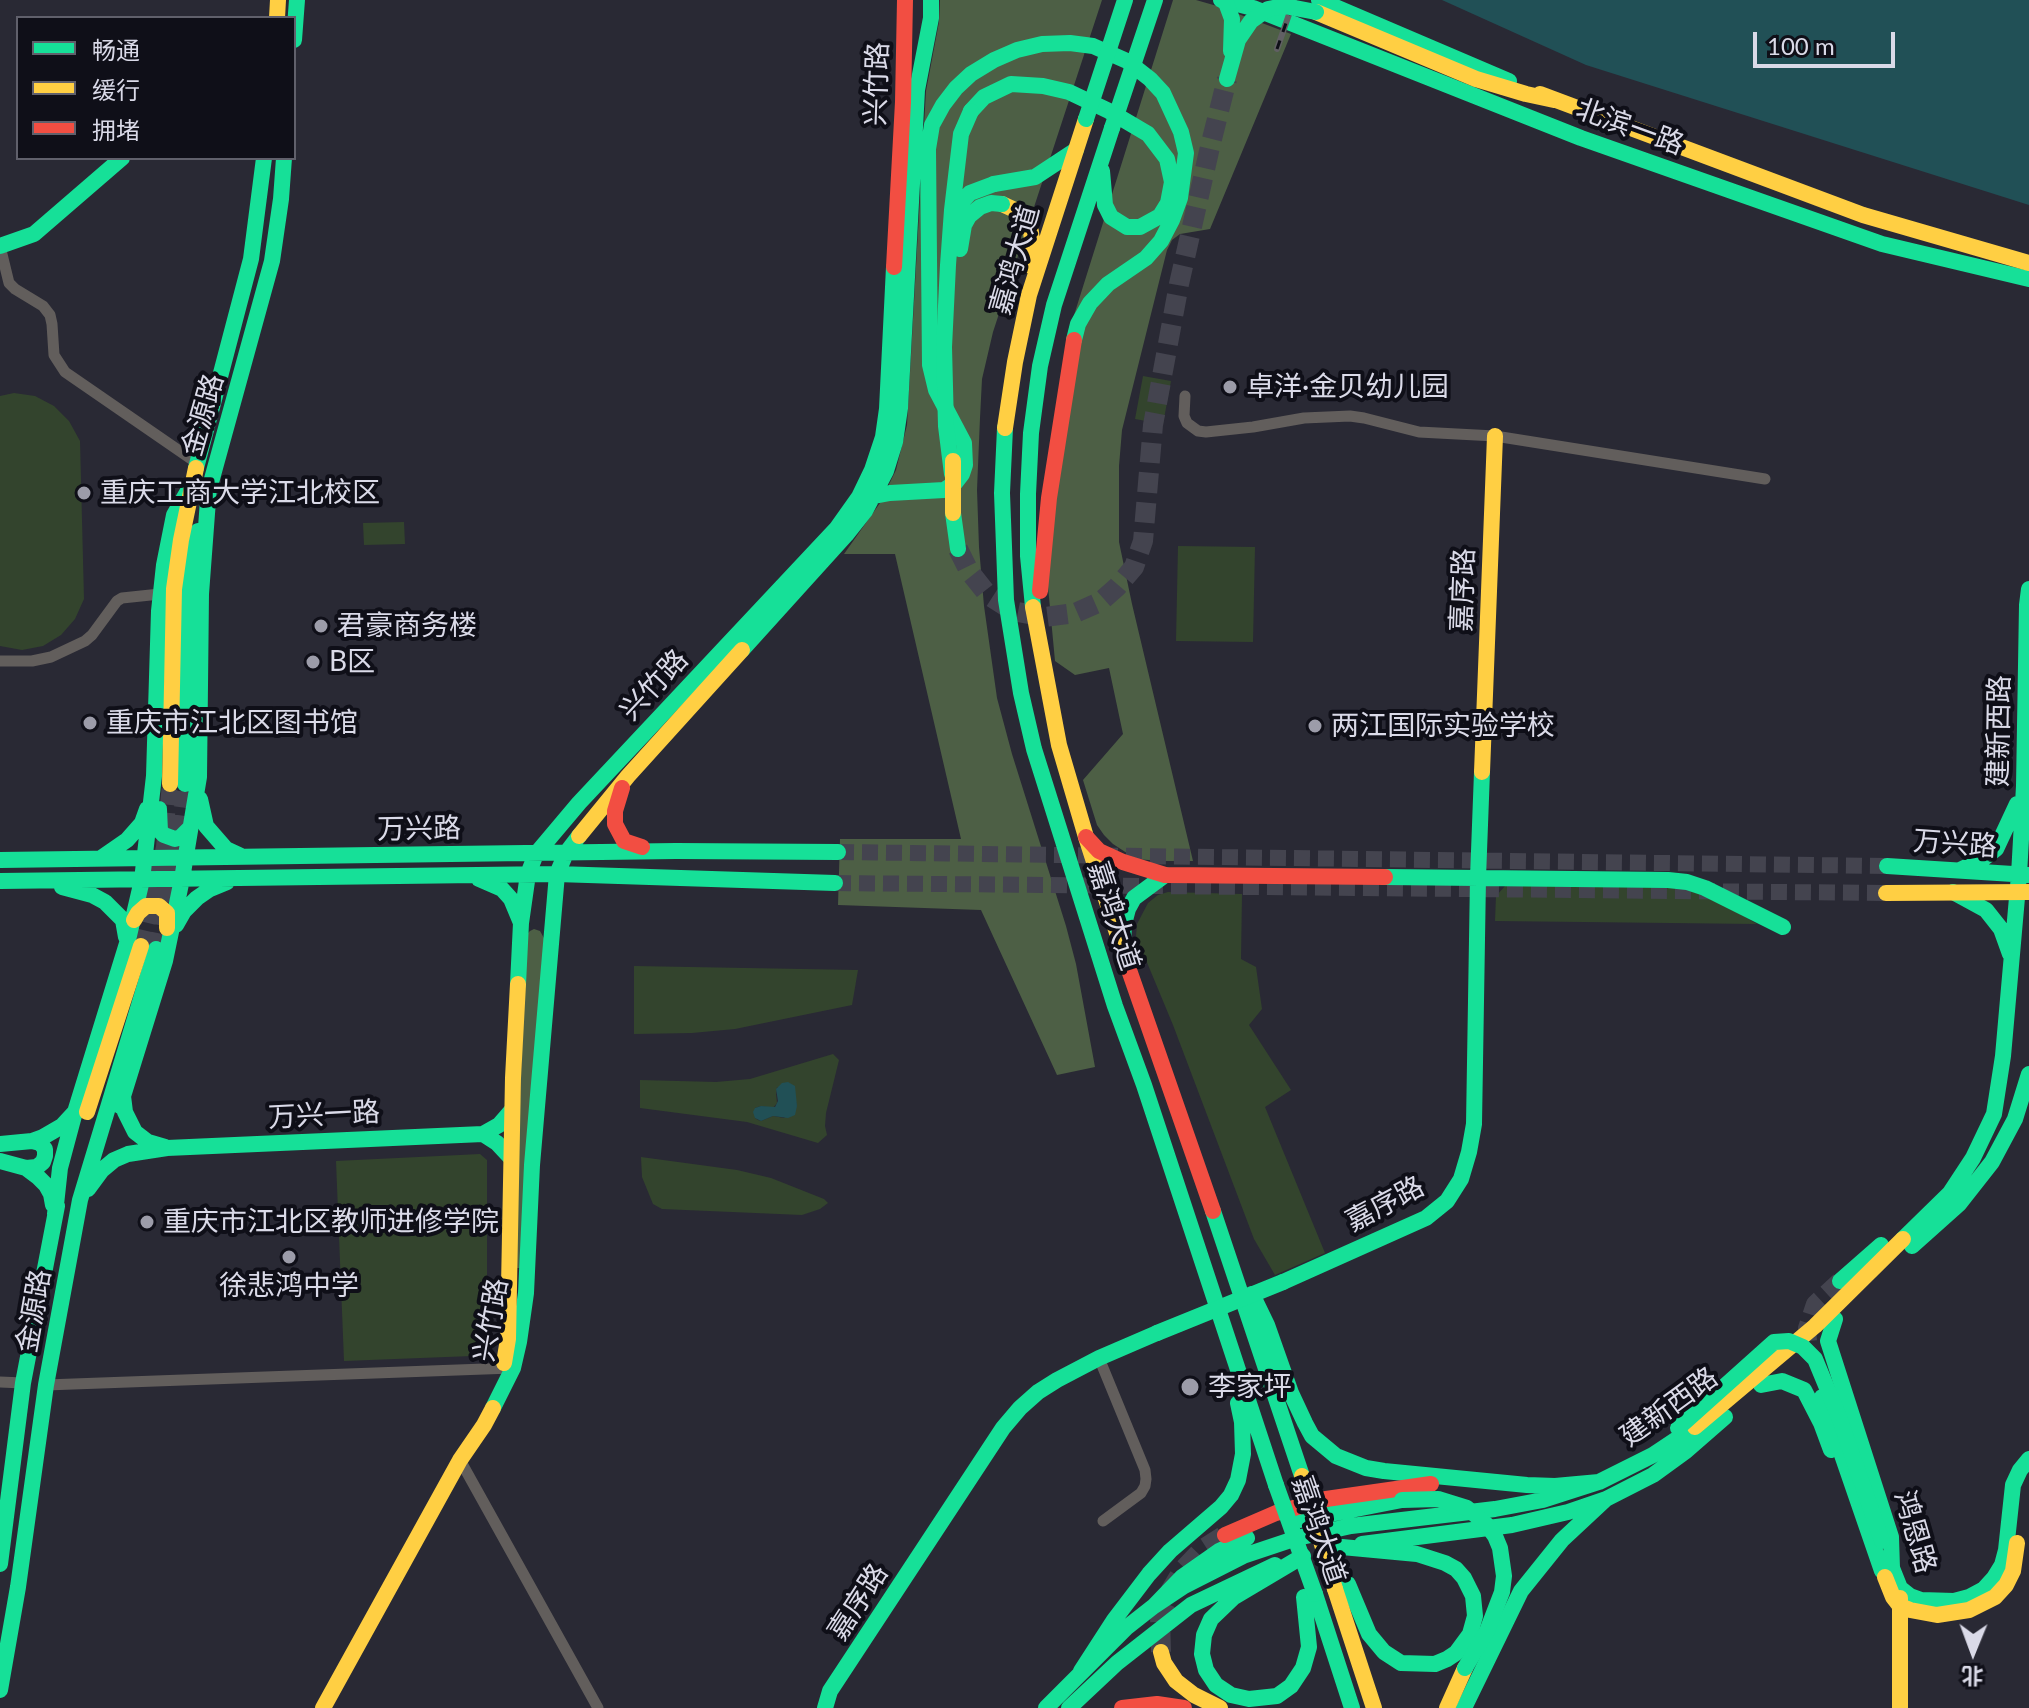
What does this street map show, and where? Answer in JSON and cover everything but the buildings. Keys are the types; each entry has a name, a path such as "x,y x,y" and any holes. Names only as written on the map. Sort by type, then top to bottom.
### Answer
{"main road":[{"name":"兴竹路","path":"323,1708 460,1460 484,1425 519,1342 526,1293 532,1165 557,874 566,853 628,776 846,535 874,496 886,471 895,442 900,408 917,90 931,18 928,0"},
{"name":"嘉鸿大道","path":"1125,0 1029,295 1005,431 1002,493 1006,600 1021,693 1034,749 1087,919 1276,1485 1309,1596 1352,1708"},
{"name":"嘉鸿大道","path":"1155,0 1054,305 1040,366 1031,433 1028,494 1028,556 1037,635 1059,745 1086,837 1315,1521 1342,1586 1374,1708"},
{"name":"北滨一路","path":"1223,0 1257,5 1581,138 1867,239 2029,279"},
{"name":"北滨一路","path":"1223,0 1232,19 1233,38 1227,79 1238,40 1251,21 1268,9 1317,6 1476,79 1554,100 1863,215 2029,263"},
{"name":"兴竹路","path":"508,1368 512,1110 521,923 528,874 536,854 579,803 837,528 859,497 872,470 883,437 887,409 906,3"},
{"path":"874,496 944,490 955,483 965,465 964,443 936,390 930,365 928,149 932,125 949,97 971,74 1017,50 1042,44 1070,43 1093,46 1127,61 1163,93 1181,132 1186,153 1180,198 1161,241 1146,258 1108,284 1090,303 1078,324 1049,498 1037,635"},
{"path":"952,474 946,426 948,265 961,134 971,111 984,97 1011,84 1069,92 1109,111 1148,134 1167,159 1172,182 1168,203 1160,216 1140,227 1127,227 1111,217 1105,205 1101,163"},
{"path":"931,291 942,240 955,209 970,193 994,184 1035,177 1076,150"},
{"path":"0,246 34,234 120,160"},
{"name":"金源路","path":"184,782 174,589 192,484 251,259 264,160"},
{"name":"金源路","path":"184,782 188,592 195,543 272,261 284,160"},
{"path":"958,549 952,474 956,293 964,225 980,207 991,203 1002,204 1025,218 1033,249 1029,295"},
{"name":"嘉序路","path":"825,1708 830,1691 1003,1428 1038,1392 1099,1358 1283,1282 1426,1218 1447,1201 1461,1179 1474,1124 1478,878 1495,436"},
{"path":"147,950 133,923 146,858 154,776 160,594 174,515 192,484"},
{"name":"建新西路","path":"1046,1708 1126,1628 1154,1606 1184,1586 1243,1556 1297,1538 1351,1526 1517,1505 1557,1496 1599,1482 1673,1444 1815,1326 1950,1193 1973,1158 1994,1114 2003,1056 2024,883 2029,589"},
{"path":"154,776 160,831 175,839 190,828"},
{"path":"628,776 615,811 615,824 620,836 630,844 676,851"},
{"path":"55,1214 60,1168 75,1112 182,879 190,828 184,782"},
{"path":"184,782 201,810 206,826 226,849 244,857"},
{"path":"1960,870 1996,849 2012,819 2024,786"},
{"path":"99,860 135,832 152,797"},
{"path":"1086,837 1099,851 1111,857 1165,875 1687,882 1783,927"},
{"name":"万兴路","path":"0,860 676,851 838,852"},
{"path":"289,877 278,873 276,867 280,861 298,857"},
{"path":"65,860 77,868 75,876 67,881"},
{"name":"万兴路","path":"1887,866 1960,870 2024,883"},
{"name":"万兴路","path":"0,881 557,874 835,883"},
{"path":"453,875 486,881 502,889 511,899 521,923"},
{"path":"1122,949 1124,924 1134,898 1165,875"},
{"path":"147,950 177,923 197,898 236,878"},
{"path":"41,881 92,895 105,902 147,950"},
{"name":"万兴路","path":"1886,893 1953,892 2024,883"},
{"path":"1953,892 1986,910 1994,918 2006,941 2012,965"},
{"path":"90,1168 112,1131 123,1095 147,950 168,920 164,909 146,906 133,923"},
{"path":"1994,1114 2007,1086 2020,966 2029,936"},
{"name":"金源路","path":"0,1690 46,1385 80,1200 147,950"},
{"name":"金源路","path":"0,1564 23,1383 55,1214 147,950"},
{"name":"建新西路","path":"1069,1708 1142,1642 1191,1605 1249,1576 1303,1556 1342,1547 1512,1525 1568,1512 1606,1499 1653,1475 1686,1451 1761,1385 1959,1204 1992,1162 2015,1119 2029,1074"},
{"path":"123,1095 125,1112 135,1132 148,1142 167,1148"},
{"path":"511,1158 483,1134 499,1125 512,1110"},
{"path":"0,1144 32,1141 54,1132 75,1112"},
{"name":"万兴一路","path":"80,1200 102,1170 128,1154 167,1148 483,1134"},
{"path":"26,1168 37,1167 45,1156 45,1149 40,1143 32,1141"},
{"path":"0,1161 26,1168 46,1185 55,1214"},
{"path":"1840,1281 1915,1216 1950,1193"},
{"path":"1220,1231 1267,1325 1298,1409 1312,1436 1322,1446 1336,1456 1366,1468 1527,1485"},
{"name":"鸿恩路","path":"1835,1319 1828,1341 1891,1537 1887,1569 1893,1597 1954,1601 1984,1589 2002,1565 2013,1485 2029,1459"},
{"path":"1081,1671 1149,1574 1170,1551 1221,1507 1238,1480 1243,1454 1242,1422 1225,1332"},
{"path":"1631,1467 1774,1342 1789,1341 1803,1347 1815,1359 1857,1466 1882,1541 1887,1569"},
{"path":"1811,1368 1887,1569"},
{"name":"鸿恩路","path":"1761,1385 1782,1381 1804,1390 1821,1423 1865,1546 1887,1569"},
{"name":"鸿恩路","path":"1900,1597 1922,1613 1953,1614 1995,1597 2013,1571 2020,1503 2029,1475"},
{"path":"1225,1535 1276,1513 1351,1494 1424,1484 1555,1486 1599,1482"},
{"path":"1154,1606 1182,1577 1219,1551 1300,1520 1423,1498 1467,1508 1495,1536 1504,1576 1502,1592 1487,1631 1465,1668 1447,1708"},
{"path":"1464,1708 1521,1591 1562,1540 1606,1499"},
{"path":"1342,1547 1417,1554 1456,1569 1473,1596 1475,1616 1470,1634 1456,1653 1447,1659 1435,1664 1401,1663 1384,1652 1369,1634 1342,1586"},
{"path":"1303,1556 1234,1597 1211,1619 1204,1635 1202,1654 1206,1670 1216,1685 1231,1695 1249,1699 1277,1696 1291,1686 1303,1668 1309,1647 1309,1596"},
{"path":"1900,1597 1900,1708"},
{"path":"1161,1652 1176,1681 1194,1695 1220,1708"},
{"path":"1122,1708 1146,1704 1184,1708"}],"street":[{"path":"0,246 9,283 43,306 50,315 54,355 65,372 197,463"},
{"path":"1185,396 1184,416 1187,423 1206,432 1304,418 1350,416 1419,432 1495,436 1765,479"},
{"path":"0,661 32,661 51,657 85,641 122,598 160,594"},
{"path":"1099,1358 1146,1479 1141,1493 1103,1521"},
{"path":"46,1385 508,1368"},
{"path":"0,1382 23,1383"},
{"path":"460,1460 598,1708"}],"shaded area":[{"path":"940,0 1102,0 993,332 982,379 980,418 977,490 979,547 997,698 1066,926 1095,1067 1057,1075 981,910 838,905 840,839 961,839 895,554 844,554 880,503 896,470 907,425 926,91"},
{"path":"1173,0 1196,0 1217,6 1291,34 1210,229 1180,234 1172,240 1167,250 1122,430 1119,542 1193,861 1136,859 1113,844 1097,825 1083,780 1123,734 1109,668 1075,675 1055,661 1047,576 1070,328"},
{"path":"1442,0 2029,0 2029,205 1586,65"},
{"path":"1143,376 1171,381 1163,424 1135,419"},
{"path":"14,393 35,396 54,406 69,421 80,441 84,599 75,619 61,635 43,646 22,650 0,646 0,396"},
{"path":"404,522 405,544 364,545 363,523"},
{"path":"1178,546 1255,547 1253,642 1176,641"},
{"path":"1506,885 1669,886 1706,894 1757,924 1495,921 1496,896"},
{"path":"1168,892 1242,894 1241,959 1256,967 1262,1009 1249,1025 1291,1090 1265,1107 1325,1253 1275,1275 1254,1239 1136,936 1137,924 1148,903"},
{"path":"534,929 540,931 545,940 522,1268 514,1268 526,935"},
{"path":"634,966 858,970 852,1005 735,1029 634,1034"},
{"path":"833,1054 839,1060 826,1113 827,1135 818,1143 747,1122 640,1108 640,1080 716,1082 750,1079","holes":["777,1087 795,1098 797,1106 784,1118 773,1116 761,1121 755,1118 755,1108 773,1108 777,1103"]},
{"path":"788,1082 795,1086 795,1115 788,1118 773,1116 761,1121 755,1118 755,1108 775,1107 778,1101 776,1089"},
{"path":"480,1154 487,1160 487,1335 472,1356 344,1361 336,1161"},
{"path":"641,1157 737,1170 771,1178 828,1203 802,1215 662,1209 653,1204 642,1177"}],"tunnel":[{"path":"958,549 969,571 988,595 1013,611 1044,617 1075,613 1100,602 1134,567 1143,541 1153,425 1179,284 1227,79"},
{"path":"141,946 164,847 170,784"},
{"path":"156,949 174,864 185,784"},
{"path":"838,852 1887,866"},
{"path":"835,883 1886,893"},
{"path":"1808,1341 1807,1328 1815,1304 1840,1281"},
{"path":"1161,1652 1160,1616 1171,1590 1183,1570 1203,1549 1225,1535"}],"railway":[{"path":"1277,49 1294,0"}],"traffic: fast":[{"path":"296,16 297,0"},
{"path":"742,650 865,511 886,471 895,442 900,408 917,90 931,18 931,0"},
{"path":"1086,119 1125,0"},
{"path":"1112,128 1155,0"},
{"path":"1221,0 1253,8 1581,138 1882,244 2029,279"},
{"path":"1225,0 1232,19 1231,51"},
{"path":"1319,0 1509,81"},
{"path":"1227,79 1238,40 1251,21 1268,9 1284,6 1316,12"},
{"path":"874,496 944,490 955,483 965,465 964,443 936,390 930,365 928,149 932,125 943,105 971,74 1017,50 1042,44 1093,46 1127,61 1163,93 1181,132 1186,153 1180,198 1161,241 1146,258 1108,284 1090,303 1078,324 1074,340"},
{"path":"971,111 984,97 1011,84 1069,92 1109,111 1148,134 1167,159 1172,182 1168,203 1160,216 1140,227 1127,227 1111,217 1105,205 1102,171"},
{"path":"952,474 946,426 944,347 948,265 961,134 971,111"},
{"path":"1033,607 1028,556 1028,494 1031,433 1040,366 1054,305 1112,128"},
{"path":"994,184 1035,177 1076,150"},
{"path":"0,246 34,234 120,160"},
{"path":"196,468 251,259 264,160"},
{"path":"207,497 272,261 284,160"},
{"path":"952,218 955,209 970,193 994,184"},
{"path":"960,249 964,225 969,216 980,207 991,203 1002,204"},
{"path":"518,984 521,923 528,874 536,854 579,803 837,528 859,497 883,437 894,267"},
{"path":"1005,428 1002,493 1006,600 1021,693 1034,749 1115,1006 1276,1485"},
{"path":"55,1214 60,1168 128,940 142,880 154,776 159,611 164,565 174,515 192,484"},
{"path":"120,1106 165,961 199,777 201,594 209,487"},
{"path":"953,513 958,549"},
{"path":"185,784 188,592 198,531"},
{"path":"1903,1239 1950,1193 1973,1158 1994,1114 2003,1056 2019,875 2029,589"},
{"path":"1283,1282 1426,1218 1447,1201 1461,1179 1474,1124 1482,772"},
{"path":"200,799 206,826 226,849 239,855"},
{"path":"1960,870 1996,849 2017,804"},
{"path":"101,858 127,840 142,823 147,809"},
{"path":"159,809 160,831 164,835 175,839 190,828"},
{"path":"493,1408 513,1368 526,1293 532,1165 557,874 566,853 579,836"},
{"path":"0,860 676,851 838,852"},
{"path":"1887,866 2029,875"},
{"path":"0,881 557,874 835,883"},
{"path":"1123,944 1124,924 1134,898 1165,875"},
{"path":"1385,877 1687,882 1783,927"},
{"path":"479,879 502,889 511,899 521,923"},
{"path":"176,925 197,898 227,882"},
{"path":"62,887 105,902 123,920 126,937"},
{"path":"1953,892 1986,910 2001,929 2010,954"},
{"path":"0,1690 18,1587 46,1385 80,1200 156,949"},
{"path":"1912,1246 1959,1204 1992,1162 2015,1119 2029,1074"},
{"path":"123,1096 125,1112 135,1132 148,1142 165,1147"},
{"path":"511,1158 483,1134 499,1125 512,1110"},
{"path":"0,1144 43,1137 62,1126 74,1113"},
{"path":"88,1189 114,1160 128,1154 167,1148 483,1134"},
{"path":"26,1168 37,1167 45,1156 45,1149 40,1143 32,1141"},
{"path":"0,1161 26,1168 38,1177 51,1194 53,1205"},
{"path":"0,1564 23,1383 57,1206"},
{"path":"1213,1211 1302,1476"},
{"path":"1840,1281 1881,1245"},
{"path":"1157,1333 1283,1282"},
{"path":"1252,1294 1305,1423 1312,1436 1336,1456 1366,1468 1384,1471 1527,1485 1599,1482"},
{"path":"1835,1319 1828,1341 1891,1537 1892,1568 1900,1588 1910,1596 1921,1600 1954,1601 1984,1589 1994,1578 2006,1550 2013,1485 2029,1459"},
{"path":"825,1708 830,1691 1003,1428 1020,1408 1057,1380 1157,1333"},
{"path":"1678,1428 1774,1342 1789,1341 1803,1347 1815,1359 1839,1417 1882,1541"},
{"path":"1761,1385 1782,1381 1804,1390 1831,1450"},
{"path":"1822,1397 1882,1571"},
{"path":"1081,1671 1149,1574 1231,1495 1238,1480 1243,1454 1238,1403"},
{"path":"1362,1544 1512,1525 1606,1499 1653,1475 1725,1417"},
{"path":"1046,1708 1126,1628 1154,1606 1184,1586 1243,1556 1297,1538 1351,1526 1495,1509 1543,1500 1599,1482 1653,1455 1695,1427"},
{"path":"1276,1485 1315,1594"},
{"path":"1402,1500 1438,1499 1467,1508 1487,1525 1500,1548 1504,1576 1502,1592 1487,1631 1465,1668"},
{"path":"1464,1708 1521,1591 1562,1540 1606,1499"},
{"path":"1300,1520 1402,1500"},
{"path":"1154,1606 1182,1577 1219,1551 1247,1538"},
{"path":"1342,1547 1417,1554 1456,1569 1473,1596 1475,1616 1470,1634 1456,1653 1447,1659 1435,1664 1401,1663 1384,1652 1369,1634 1348,1584"},
{"path":"1303,1556 1234,1597 1211,1619 1204,1635 1202,1654 1206,1670 1216,1685 1231,1695 1249,1699 1277,1696 1291,1686 1303,1668 1309,1647 1304,1597"},
{"path":"1069,1708 1117,1663 1191,1605 1275,1565"},
{"path":"1315,1594 1352,1708"}],"traffic: slow":[{"path":"277,16 278,0"},
{"path":"1316,12 1476,79 1554,100"},
{"path":"1540,94 1863,215 2029,263"},
{"path":"1005,428 1029,295 1086,119"},
{"path":"1002,204 1025,218 1031,232 1031,266"},
{"path":"1482,772 1495,436"},
{"path":"953,461 953,513"},
{"path":"170,784 174,589 196,468"},
{"path":"1033,607 1059,745 1129,970"},
{"path":"579,836 628,776 742,650"},
{"path":"1886,893 2029,892"},
{"path":"134,920 146,906 159,906 167,913 167,928"},
{"path":"87,1112 141,946"},
{"path":"504,1363 508,1339 518,984"},
{"path":"1695,1427 1815,1326 1903,1239"},
{"path":"323,1708 460,1460 493,1408"},
{"path":"1302,1476 1335,1589"},
{"path":"1885,1577 1893,1597 1900,1606 1910,1610 1937,1615 1969,1610 1995,1597 2006,1585 2013,1571 2017,1543"},
{"path":"1335,1589 1374,1708"},
{"path":"1900,1598 1900,1708"},
{"path":"1161,1652 1176,1681 1194,1695 1220,1708"},
{"path":"1447,1708 1465,1668"}],"traffic: jam":[{"path":"894,267 905,0"},
{"path":"1040,591 1049,498 1074,340"},
{"path":"622,788 615,811 615,824 624,841 642,847"},
{"path":"1086,837 1099,851 1165,875 1385,877"},
{"path":"1129,970 1213,1211"},
{"path":"1225,1535 1276,1513 1326,1499 1431,1484"},
{"path":"1122,1708 1157,1704 1184,1708"}],"place":[{"name":"卓洋·金贝幼儿园","path":"1230,387"},
{"name":"重庆工商大学江北校区","path":"84,493"},
{"name":"君豪商务楼","path":"321,626"},
{"name":"B区","path":"313,662"},
{"name":"重庆市江北区图书馆","path":"90,723"},
{"name":"两江国际实验学校","path":"1315,726"},
{"name":"重庆市江北区教师进修学院","path":"147,1222"},
{"name":"徐悲鸿中学","path":"289,1257"},
{"name":"李家坪","path":"1190,1387"}]}
